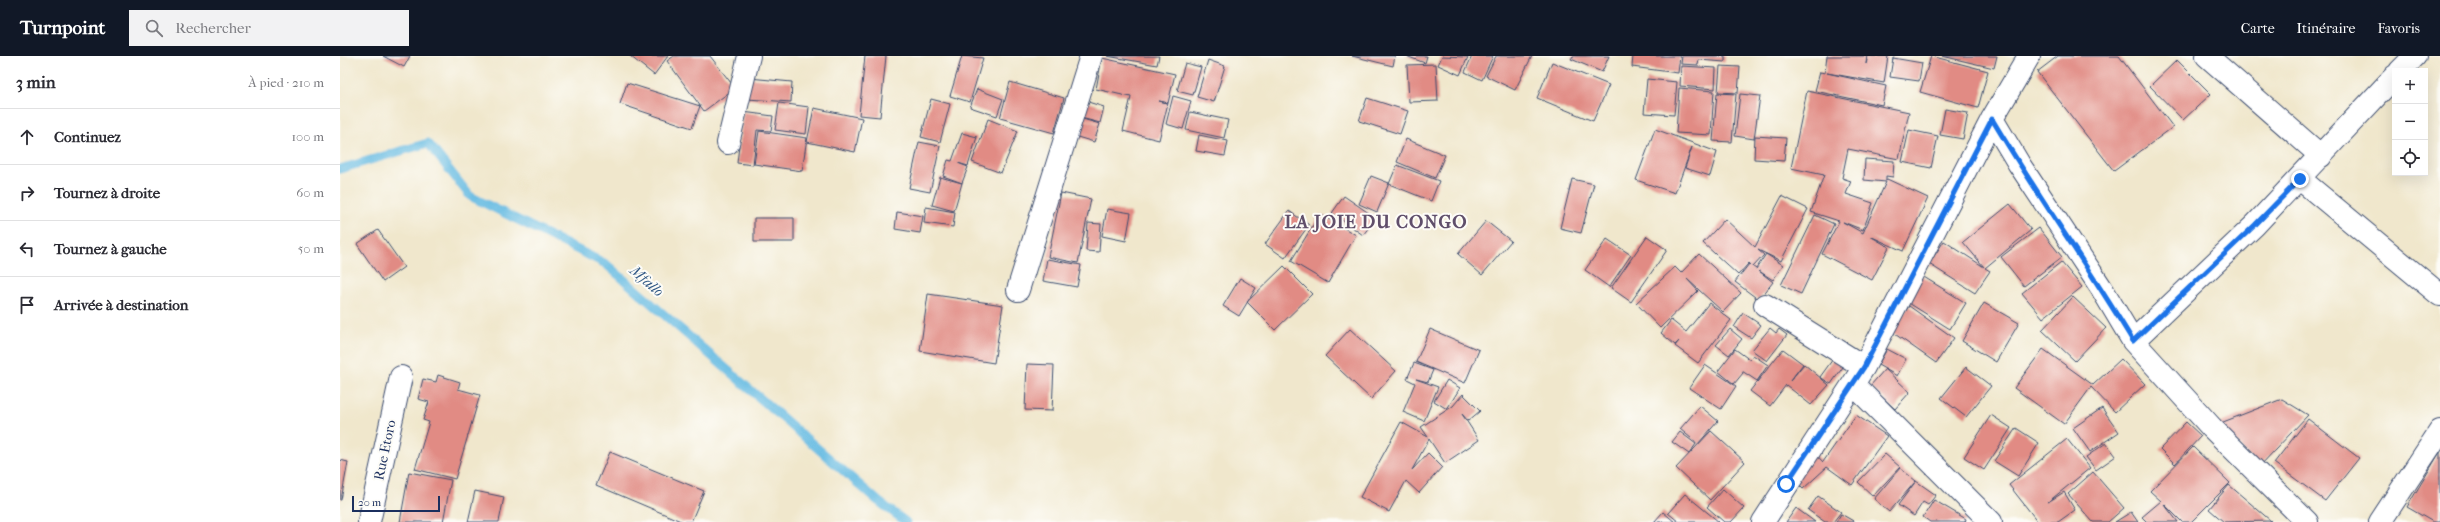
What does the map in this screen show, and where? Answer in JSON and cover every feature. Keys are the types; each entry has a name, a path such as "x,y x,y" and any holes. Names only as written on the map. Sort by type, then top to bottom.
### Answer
{"street":[{"path":"728,143 749,56"},
{"path":"1018,290 1091,56"},
{"path":"1763,522 1859,376 1992,119 2029,56"},
{"path":"2207,56 2321,156"},
{"path":"2403,68 2415,56"},
{"path":"2133,341 2255,225 2300,179 2392,79"},
{"path":"1992,119 2019,164 2102,289 2133,341 2212,428 2307,522"},
{"path":"2300,179 2440,294"},
{"path":"1765,305 1859,376 1992,522"},
{"name":"Rue Etoro","path":"369,522 400,377"},
{"path":"2380,522 2440,431"}],"building":[{"path":"383,56 410,56 404,67"},
{"path":"630,56 668,56 654,75"},
{"path":"674,56 710,56 735,88 704,111 667,61"},
{"path":"865,56 886,56 880,117 859,115"},
{"path":"962,56 983,58 970,102 950,96"},
{"path":"1107,56 1159,56 1157,65"},
{"path":"1352,56 1395,56 1393,66"},
{"path":"1406,56 1427,56 1425,63"},
{"path":"1442,56 1468,57 1460,75 1438,65"},
{"path":"1472,56 1493,56 1482,80 1465,72"},
{"path":"1496,56 1532,56 1515,90 1486,76"},
{"path":"1573,56 1609,56 1602,72 1571,59"},
{"path":"1633,56 1680,56 1678,73 1632,67"},
{"path":"1682,56 1725,56 1725,62 1699,60 1698,65 1681,64"},
{"path":"1827,56 1867,56 1866,64 1868,56 1888,56 1884,83 1827,73 1886,86 1882,105 1815,91 1820,72 1825,73"},
{"path":"1931,56 1988,71 1978,108 1920,92"},
{"path":"1942,56 1997,56 1994,68"},
{"path":"2058,56 2119,56 2173,127 2114,171 2037,72"},
{"path":"1102,58 1175,74 1159,140 1123,131 1131,97 1096,89"},
{"path":"1893,58 1922,63 1919,81 1890,77"},
{"path":"1208,60 1225,66 1214,102 1197,97"},
{"path":"2177,60 2211,94 2183,120 2150,86"},
{"path":"1552,62 1609,85 1593,121 1537,98"},
{"path":"1185,63 1201,67 1193,95 1177,91"},
{"path":"1436,64 1438,101 1409,102 1407,65"},
{"path":"1681,66 1716,68 1715,89 1680,86"},
{"path":"1720,66 1740,67 1738,93 1718,92"},
{"path":"749,78 792,82 791,102 747,99"},
{"path":"1647,79 1677,82 1674,115 1644,113"},
{"path":"1010,82 1064,98 1054,133 1000,118"},
{"path":"627,83 700,106 692,128 620,104"},
{"path":"1679,88 1714,91 1711,135 1676,133"},
{"path":"977,89 1003,99 997,116 970,107"},
{"path":"1807,91 1909,112 1899,159 1848,149 1842,178 1851,181 1846,194 1873,203 1863,230 1843,222 1863,233 1886,182 1864,180 1865,159 1894,161 1893,177 1886,176 1886,181 1887,179 1928,198 1903,251 1870,236 1889,247 1872,280 1822,254 1839,221 1811,212 1824,175 1791,168"},
{"path":"1717,93 1736,94 1732,142 1713,141"},
{"path":"1740,94 1760,96 1754,139 1735,136"},
{"path":"1173,96 1191,101 1183,129 1166,124"},
{"path":"1367,98 1408,111 1400,134 1359,121"},
{"path":"931,99 950,104 940,142 921,137"},
{"path":"1085,101 1104,107 1100,123 1081,118"},
{"path":"779,103 809,107 806,134 775,130"},
{"path":"814,108 862,118 855,152 807,142"},
{"path":"1945,109 1968,113 1963,139 1940,135"},
{"path":"743,112 773,116 771,131 757,130 753,165 737,163"},
{"path":"1190,112 1228,120 1224,138 1186,130"},
{"path":"1079,118 1100,124 1094,142 1074,136"},
{"path":"988,119 1018,131 1001,173 972,162"},
{"path":"1655,129 1717,152 1710,176 1685,168 1692,147 1675,193 1636,180"},
{"path":"1909,130 1938,136 1931,168 1902,162"},
{"path":"759,131 807,138 802,171 754,164"},
{"path":"962,133 977,137 968,166 958,163 968,167 962,183 943,176 948,160 952,161"},
{"path":"1199,135 1228,141 1225,156 1196,151"},
{"path":"1755,136 1786,138 1784,161 1754,159"},
{"path":"1406,139 1445,155 1435,178 1397,162"},
{"path":"919,142 940,146 930,192 909,188"},
{"path":"1397,165 1439,181 1431,201 1389,184"},
{"path":"1371,176 1389,183 1377,212 1359,204"},
{"path":"940,177 962,183 954,211 932,205"},
{"path":"1572,179 1594,184 1581,233 1560,228"},
{"path":"1061,193 1091,199 1078,263 1048,257"},
{"path":"1344,196 1376,218 1363,235 1332,213"},
{"path":"1782,196 1808,209 1781,261 1758,250 1764,255 1753,267 1749,263 1738,275 1703,243 1725,219 1755,247"},
{"path":"2010,204 2031,230 1985,268 1990,271 1975,293 1929,264 1944,241 1984,267 1963,242"},
{"path":"926,207 955,212 953,227 924,223"},
{"path":"1107,209 1131,213 1126,241 1102,236"},
{"path":"1289,211 1309,225 1285,258 1265,244"},
{"path":"897,212 923,216 920,233 895,229"},
{"path":"1320,214 1356,235 1328,283 1291,261"},
{"path":"1815,215 1834,224 1801,294 1781,285"},
{"path":"754,218 794,218 794,242 754,242"},
{"path":"1486,221 1511,241 1482,275 1458,254"},
{"path":"1088,223 1101,224 1099,252 1086,251"},
{"path":"2039,228 2062,257 2024,286 2001,257"},
{"path":"378,230 404,267 383,282 357,244"},
{"path":"1647,236 1667,250 1631,302 1611,288"},
{"path":"1607,239 1631,255 1609,287 1585,270"},
{"path":"1699,254 1741,293 1723,312 1687,279 1698,291 1660,328 1636,303 1675,267 1681,273"},
{"path":"1766,254 1783,265 1773,280 1759,271 1773,282 1759,300 1735,282 1749,264 1756,269"},
{"path":"1047,259 1081,265 1077,287 1043,281"},
{"path":"2061,262 2082,287 2043,318 2022,293"},
{"path":"1284,266 1312,294 1275,330 1247,302"},
{"path":"1919,274 1966,303 1950,329 1904,300"},
{"path":"1240,278 1256,288 1239,316 1223,306"},
{"path":"928,294 1003,305 994,363 920,351"},
{"path":"2073,297 2106,328 2075,361 2042,330"},
{"path":"1709,303 1731,320 1698,363 1675,346 1679,341 1675,345 1661,333 1671,320 1686,332"},
{"path":"1984,303 2019,323 1996,362 1962,341"},
{"path":"1909,306 1954,338 1936,363 1892,332"},
{"path":"1743,313 1761,325 1751,338 1734,327"},
{"path":"1770,328 1776,333 1779,329 1787,335 1767,361 1752,350"},
{"path":"1350,329 1396,371 1371,399 1325,356"},
{"path":"1430,329 1479,350 1465,383 1416,362"},
{"path":"1730,329 1742,339 1729,355 1716,345"},
{"path":"1735,349 1750,360 1753,355 1768,365 1757,381 1742,371 1743,373 1734,384 1718,371"},
{"path":"1783,349 1803,364 1790,381 1804,364 1829,385 1811,405 1786,385 1770,406 1750,391"},
{"path":"1887,349 1906,359 1897,376 1878,365"},
{"path":"2043,349 2093,385 2121,359 2145,384 2115,412 2091,387 2064,424 2014,388"},
{"path":"1833,359 1843,367 1831,384 1820,377"},
{"path":"1414,363 1433,370 1428,382 1416,379 1438,387 1424,421 1403,412 1415,383 1407,379"},
{"path":"1027,364 1054,365 1052,411 1025,410"},
{"path":"1705,365 1736,386 1721,409 1689,388"},
{"path":"1966,367 1991,386 1966,417 1941,398"},
{"path":"1885,369 1910,392 1895,409 1870,386"},
{"path":"438,375 460,382 458,389 480,395 455,479 415,469 429,422 423,420 429,402 418,399 423,379 436,382"},
{"path":"1447,380 1460,388 1447,409 1434,401"},
{"path":"1463,394 1480,411 1468,421 1462,414 1479,440 1445,463 1429,439 1412,470 1428,453 1442,467 1419,493 1406,481 1389,512 1360,497 1401,422 1428,437 1421,427 1453,406"},
{"path":"2282,399 2308,415 2259,467 2218,424"},
{"path":"1700,406 1718,421 1698,444 1680,429"},
{"path":"2102,408 2119,432 2090,452 2073,428"},
{"path":"1856,415 1887,436 1852,485 1827,467 1803,489 1786,472 1811,449 1823,462"},
{"path":"1991,415 2011,428 1984,470 1964,457"},
{"path":"2308,419 2359,458 2325,501 2274,463"},
{"path":"2186,422 2201,436 2175,464 2160,449"},
{"path":"2016,428 2039,443 2018,476 1994,461"},
{"path":"1711,431 1745,462 1710,500 1676,468"},
{"path":"1680,432 1696,444 1689,454 1672,442"},
{"path":"2067,439 2090,468 2048,502 2064,492 2075,510 2058,522 2038,522 2009,485"},
{"path":"2106,443 2116,456 2096,470 2086,457"},
{"path":"2193,447 2230,483 2191,522 2182,522 2164,504 2178,522 2147,522 2142,517 2161,501 2150,491"},
{"path":"610,452 704,491 691,522 683,522 596,485"},
{"path":"2440,452 2440,522 2433,522 2407,507"},
{"path":"1885,454 1900,467 1873,496 1858,482"},
{"path":"340,460 348,462 341,500 340,500"},
{"path":"1900,468 1916,481 1889,512 1874,499"},
{"path":"409,472 451,480 443,522 400,522"},
{"path":"2093,472 2124,508 2108,522 2093,522 2068,494"},
{"path":"1916,481 1936,495 1928,505 1923,502 1914,516 1898,505"},
{"path":"2229,485 2271,521 2224,522 2209,509"},
{"path":"1723,489 1744,508 1731,522 1724,522 1707,507"},
{"path":"475,491 504,497 499,522 468,522"},
{"path":"1685,494 1719,522 1679,522 1668,513"},
{"path":"1818,496 1841,512 1833,522 1825,522 1808,510"},
{"path":"1934,500 1966,519 1965,522 1930,522 1923,517"},
{"path":"1796,508 1815,522 1786,522"},
{"path":"1663,512 1675,522 1654,522"},
{"path":"2131,512 2138,522 2115,522"},
{"path":"1841,514 1855,522 1836,522"}],"waterway":[{"name":"Mfallo","path":"340,169 428,143 470,196 606,264 878,501 906,522"}],"district":[{"name":"LA JOIE DU CONGO","path":"1376,222"}],"route":[{"path":"1786,484 1864,367 1992,119 2019,164 2102,289 2133,341 2186,292 2300,179"}]}
